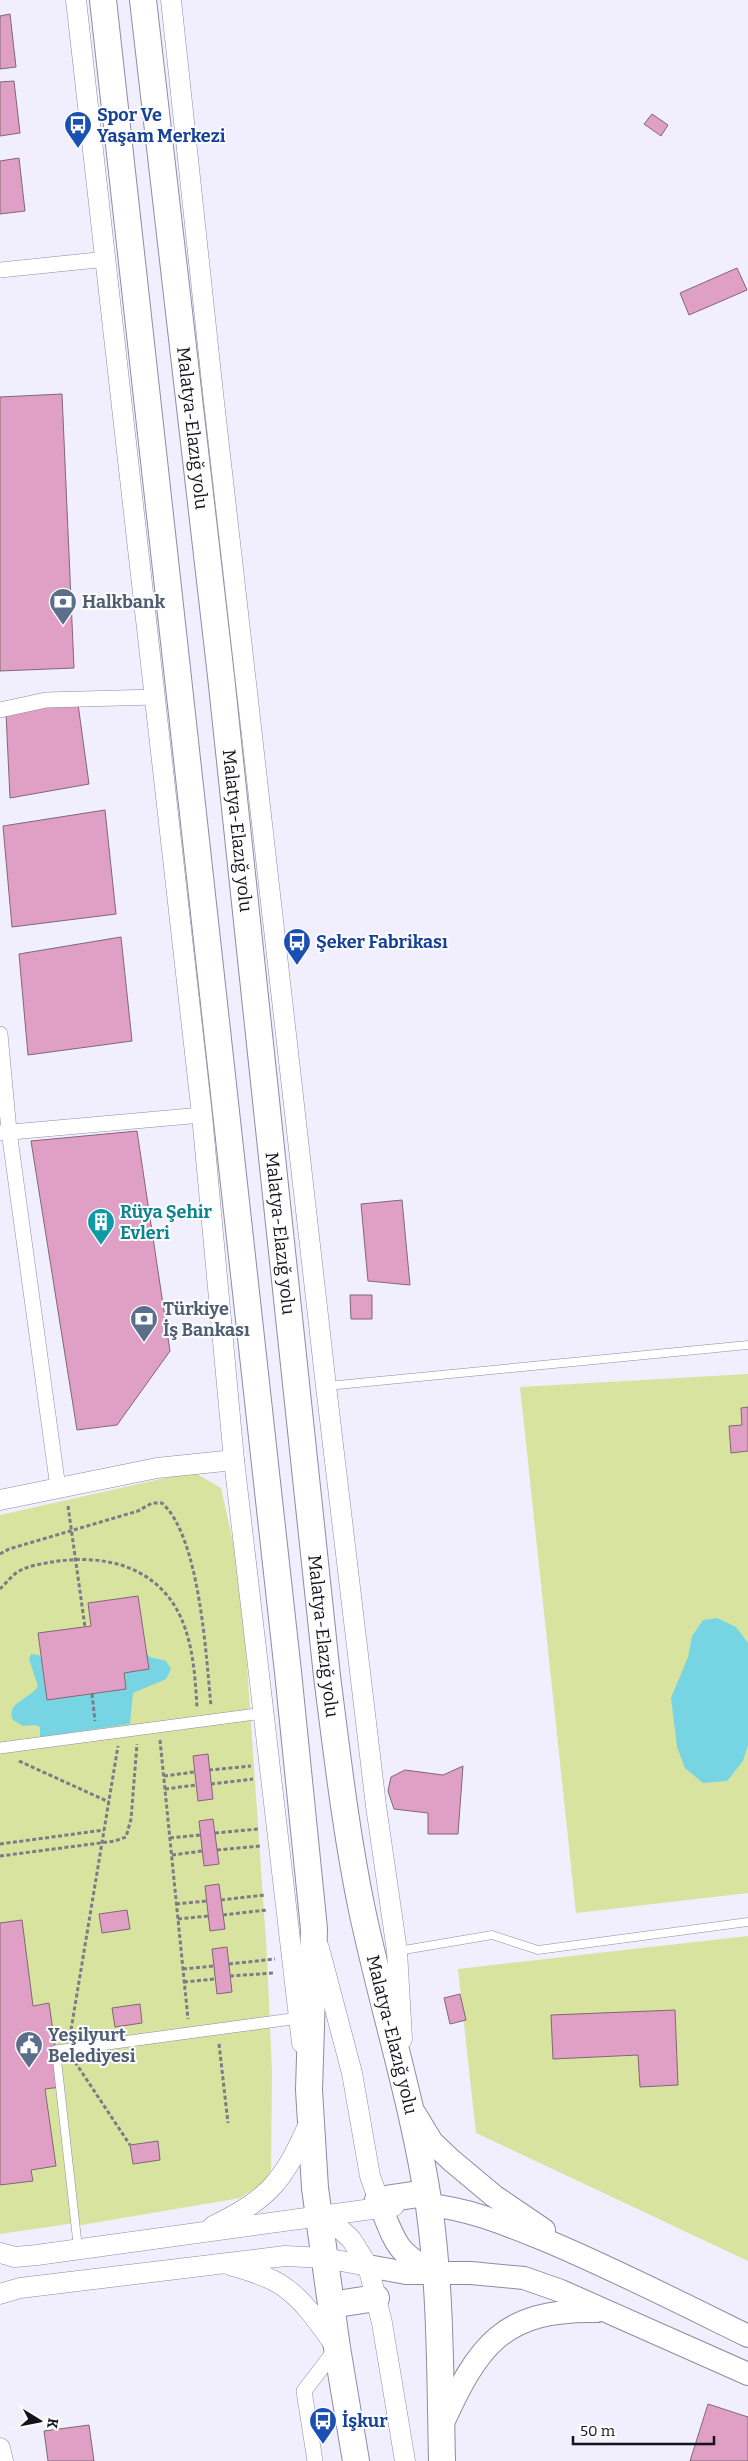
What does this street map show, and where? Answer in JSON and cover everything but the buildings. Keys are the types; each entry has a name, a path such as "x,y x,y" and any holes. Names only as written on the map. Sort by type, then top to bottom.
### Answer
{"highway":[{"path":"103,0 288,1672 314,1929 309,2090 318,2216 356,2461"},
{"name":"Malatya-Elazığ yolu","path":"143,0 221,676 328,1686 343,1796 362,1909 404,2076 428,2199 440,2306 442,2461"},
{"path":"379,2204 428,2199"},
{"path":"331,2305 376,2298"}],"main road":[{"path":"411,2108 432,2142 494,2196 599,2262"},
{"path":"428,2199 478,2214 599,2262 748,2336"},
{"path":"379,2204 398,2247 409,2259 437,2275"},
{"path":"368,2266 406,2273 437,2275 471,2273 524,2278 561,2291 748,2374"},
{"path":"441,2426 461,2384 477,2359 491,2343 508,2329 527,2319 548,2314 572,2310 605,2311"}],"street":[{"path":"76,0 107,259 202,1115 234,1460 292,1964 309,2090"},
{"path":"171,0 212,393 326,1386 376,1806 397,1951 404,2076"},
{"path":"0,270 107,259"},
{"path":"0,710 46,700 155,697"},
{"path":"0,1034 5,1132 62,1487"},
{"path":"5,1132 202,1115"},
{"path":"0,1500 157,1468 234,1460"},
{"path":"0,1748 263,1713"},
{"path":"0,2253 16,2257 79,2250 318,2216 379,2204 370,2176 352,2073 314,1929"},
{"path":"62,2051 299,2018"},
{"path":"196,2234 235,2216 276,2184 293,2159 311,2119"},
{"path":"318,2216 339,2228 351,2239 368,2266 376,2298 405,2461"},
{"path":"0,2294 20,2288 285,2256 324,2258 368,2266"},
{"path":"220,2263 262,2275 278,2283 293,2294 315,2318 337,2348 304,2391 315,2461"},
{"path":"0,2448 3,2461"}],"lane":[{"path":"326,1386 748,1345"},
{"path":"397,1951 492,1935 538,1950 748,1922"},
{"path":"62,2051 79,2250"}],"path":[{"path":"62,1487 72,1531 85,1627"},
{"path":"0,1554 9,1549 138,1511 152,1503 162,1503 174,1519 188,1552 198,1591 213,1720"},
{"path":"0,1589 17,1573 34,1565 75,1559 103,1560 153,1580 175,1608 184,1626 191,1650 198,1721"},
{"path":"92,1694 96,1735"},
{"path":"159,1726 189,2033"},
{"path":"0,1856 121,1840 129,1832 138,1729"},
{"path":"121,1732 102,1843 62,2051 130,2145"},
{"path":"18,1760 109,1802"},
{"path":"209,1770 270,1770"},
{"path":"211,1784 270,1770"},
{"path":"164,1776 194,1772"},
{"path":"165,1789 196,1785"},
{"path":"0,1844 104,1830"},
{"path":"215,1833 277,1835"},
{"path":"170,1838 200,1835"},
{"path":"217,1850 277,1835"},
{"path":"172,1855 202,1851"},
{"path":"221,1900 285,1901"},
{"path":"176,1904 206,1901"},
{"path":"223,1915 285,1901"},
{"path":"178,1919 208,1916"},
{"path":"229,1964 292,1964"},
{"path":"230,1976 292,1964"},
{"path":"183,1969 214,1966"},
{"path":"184,1982 215,1979"},
{"path":"217,2029 228,2123"}],"green space":[{"path":"748,1374 748,1893 576,1913 520,1387"},
{"path":"197,1474 221,1488 241,1578 267,1956 272,2072 271,2171 263,2183 240,2198 76,2226 75,2223 0,2234 0,1515 174,1476"},
{"path":"748,1936 748,2261 476,2133 458,1969"}],"water":[{"path":"717,1618 736,1627 748,1643 748,1745 743,1761 727,1781 703,1783 685,1768 677,1747 671,1698 688,1657 692,1636 703,1620"},
{"path":"146,1652 150,1657 166,1661 171,1669 166,1679 133,1693 130,1724 40,1737 40,1727 35,1725 23,1726 13,1720 11,1714 13,1709 38,1686 29,1659 31,1654 39,1655 41,1658 47,1700 126,1689 124,1673 149,1669"}],"place":[{"name":"Spor Ve Yaşam Merkezi","path":"78,149"},
{"name":"Halkbank","path":"63,626"},
{"name":"Şeker Fabrikası","path":"297,966"},
{"name":"Rüya Şehir Evleri","path":"101,1246"},
{"name":"Türkiye İş Bankası","path":"144,1343"},
{"name":"Yeşilyurt Belediyesi","path":"29,2069"},
{"name":"İşkur","path":"323,2445"}]}
